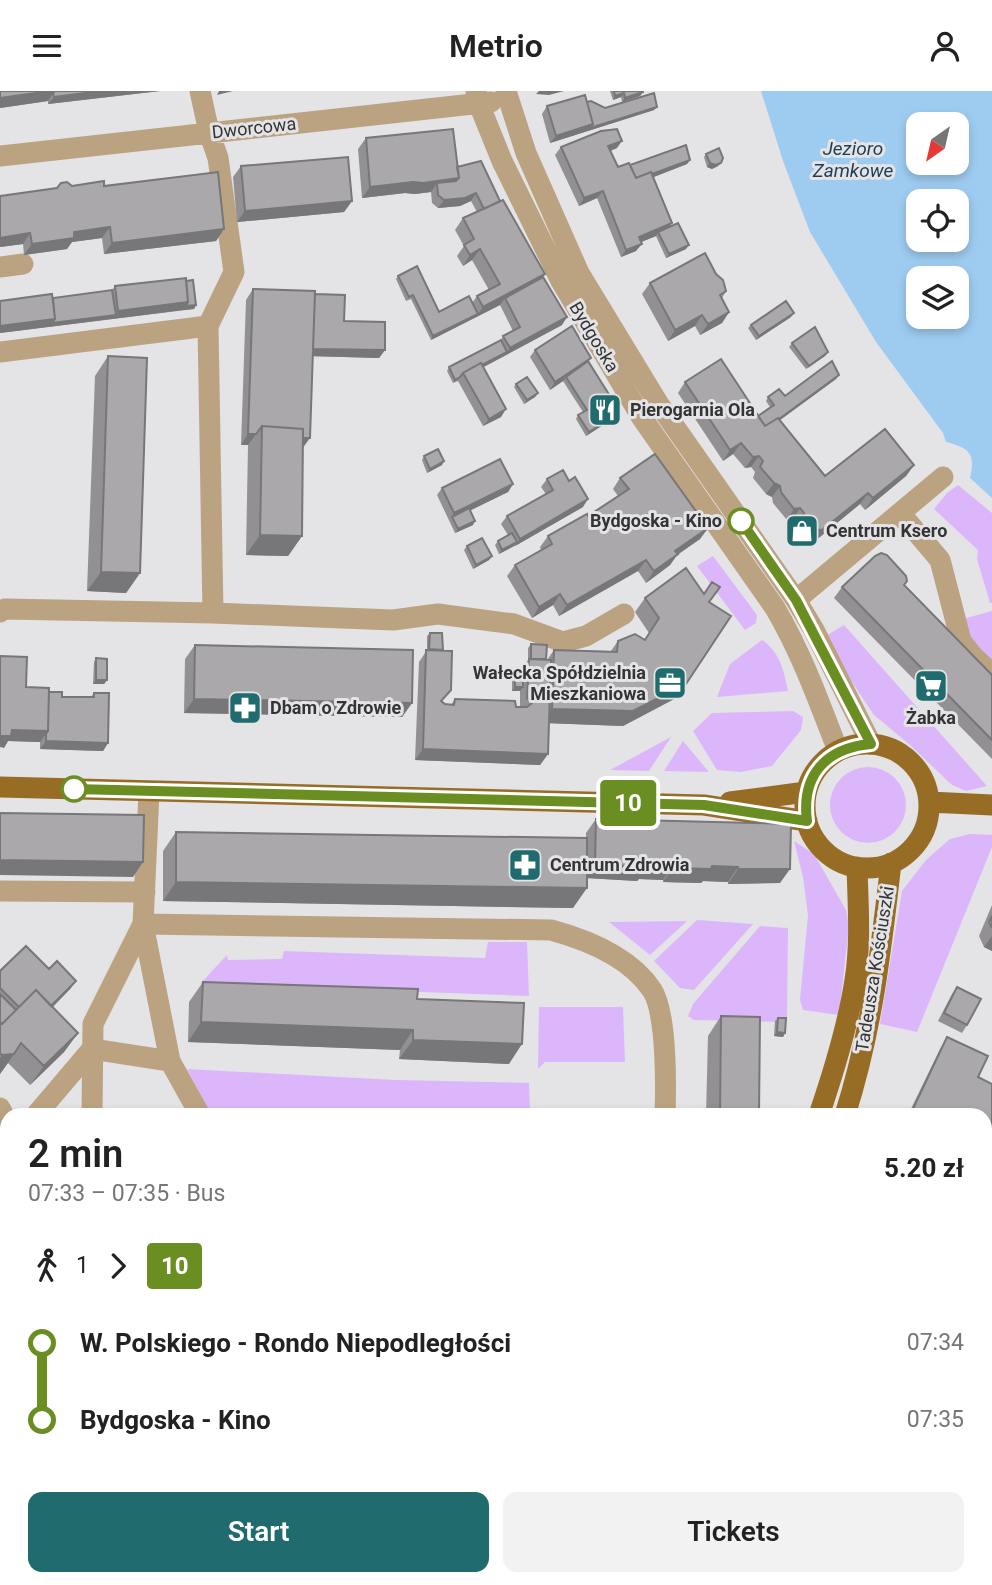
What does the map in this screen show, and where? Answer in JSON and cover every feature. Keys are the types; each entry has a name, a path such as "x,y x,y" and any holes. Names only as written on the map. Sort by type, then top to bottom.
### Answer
{"main road":[{"path":"871,744 888,747 904,756 921,777 929,802 928,817 924,832 905,856 874,867 857,867 840,862 825,852 814,838 807,821 807,793 813,776 824,762 838,751 854,745 871,744"},
{"path":"0,787 704,805 807,821"},
{"path":"704,805 807,793"},
{"path":"929,802 992,805"},
{"name":"Tadeusza Kościuszki","path":"847,1108 869,1032 891,863"},
{"name":"Tadeusza Kościuszki","path":"821,1108 846,1028 855,978 859,927 857,867"}],"street":[{"path":"200,91 218,158 234,272 208,327 213,613"},
{"name":"Dworcowa","path":"0,156 506,95"},
{"name":"Bydgoska","path":"506,95 526,153 579,273 658,403 796,600 871,744"},
{"name":"Bydgoska","path":"477,98 502,161 561,281 642,418 775,608 794,642 819,698 838,751"},
{"path":"0,267 23,264"},
{"path":"0,352 208,327"},
{"path":"796,600 943,477"},
{"path":"901,514 940,559 961,641 992,674"},
{"path":"0,612 5,609 213,613 393,620 438,614 514,624 563,642 586,636 624,614"},
{"path":"149,792 143,924 170,1061 196,1108"},
{"path":"0,891 145,892"},
{"path":"143,924 551,930 578,937 605,950 637,973 654,992 666,1073 665,1108"},
{"path":"92,1108 93,1024 143,924"},
{"path":"92,1049 170,1061"},
{"path":"42,1108 92,1049"}],"shaded area":[{"path":"958,485 992,513 992,603 977,559 978,550 934,509 947,493"},
{"path":"713,556 757,615 756,623 745,630 697,566"},
{"path":"992,611 992,663 968,639 963,619"},
{"path":"844,625 987,786 966,791 952,785 874,715 826,636"},
{"path":"762,640 777,656 788,691 717,697 730,664"},
{"path":"793,711 803,717 801,730 772,766 741,772 717,770 693,731 712,713"},
{"path":"671,737 649,771 610,770"},
{"path":"683,741 709,772 664,771"},
{"path":"868,767 882,770 895,778 903,791 906,805 903,819 895,832 882,840 868,843 854,840 841,832 833,819 830,805 833,791 841,778 854,770"},
{"path":"970,834 992,835 992,847 917,1032 880,1024 902,891 926,860 950,839"},
{"path":"794,841 814,854 846,910 849,926 839,1015 803,1010 800,1000 808,915 803,877"},
{"path":"697,920 753,924 694,990 680,988 654,961"},
{"path":"687,921 650,955 609,922"},
{"path":"760,926 788,928 787,1017 783,1022 694,1020 688,1016 693,1004"},
{"path":"488,942 527,942 529,996 200,984 227,955 228,960 282,959 284,951 485,958"},
{"path":"539,1007 623,1007 625,1062 545,1062 538,1069"},
{"path":"187,1069 396,1080 529,1083 530,1108 207,1108"}],"water":[{"name":"Jezioro Zamkowe","path":"761,91 992,91 992,498 970,478 972,463 969,453 946,442 943,433 876,342 810,232 783,161"}],"building":[{"path":"0,91 50,91 0,98"},
{"path":"55,91 101,91 54,97"},
{"path":"614,91 643,92 625,98 624,93 615,96"},
{"path":"654,93 657,107 590,128 593,124 587,102 591,101 605,108"},
{"path":"585,95 593,124 556,136 547,106"},
{"path":"453,129 459,178 370,187 366,138"},
{"path":"617,129 622,141 608,146 618,167 629,163 636,178 651,172 672,223 639,237 642,244 626,250 603,191 584,198 561,147 601,131"},
{"path":"686,145 690,160 636,178 630,165"},
{"path":"719,148 723,158 721,163 710,163 706,154"},
{"path":"348,157 352,201 245,211 241,166"},
{"path":"481,161 500,201 484,209 476,193 465,198 444,200 438,195 437,183 456,181 459,178 457,167"},
{"path":"218,172 224,229 112,243 110,227 74,232 74,238 32,244 30,233 0,238 0,196 57,188 61,183 67,182 72,186 104,181 104,186"},
{"path":"503,200 545,274 483,307 477,296 500,284 480,249 470,255 464,245 474,239 463,218"},
{"path":"678,223 689,245 669,254 658,232"},
{"path":"705,253 716,274 723,280 726,291 720,295 729,312 708,324 702,315 675,330 650,283"},
{"path":"417,266 439,312 469,296 478,314 433,336 413,295 409,297 398,276"},
{"path":"543,277 567,317 510,348 503,336 520,327 505,298"},
{"path":"186,278 188,302 118,311 115,286"},
{"path":"193,280 196,305 186,306 186,281"},
{"path":"253,289 315,291 310,438 303,438 303,429 262,426 256,434 248,434"},
{"path":"112,290 116,315 52,323 55,319 53,298"},
{"path":"52,294 55,319 0,326 0,301"},
{"path":"315,294 345,295 344,321 385,322 385,350 313,349"},
{"path":"786,301 794,313 759,336 751,325"},
{"path":"572,326 591,358 555,382 535,350"},
{"path":"815,327 828,352 809,366 792,343"},
{"path":"501,340 507,352 482,365 481,363 455,380 449,367"},
{"path":"108,356 147,358 140,573 101,572"},
{"path":"721,359 765,426 778,418 825,476 885,429 914,465 873,498 868,493 822,530 810,529 802,518 804,513 800,508 794,509 781,492 780,486 760,467 763,461 759,456 753,457 741,443 730,450 685,382"},
{"path":"588,361 620,412 589,432 578,415 587,410 566,377"},
{"path":"832,361 839,375 779,419 765,426 758,416 774,405 768,397 779,389 785,396"},
{"path":"481,363 506,409 489,419 463,373"},
{"path":"527,377 538,393 527,400 516,384"},
{"path":"262,426 303,429 302,536 260,535"},
{"path":"438,449 444,461 430,469 424,456"},
{"path":"655,454 708,528 675,551 678,554 654,571 646,560 567,605 560,594 539,607 515,565 552,544 548,536 587,514 588,516 629,489 620,478"},
{"path":"500,459 513,484 454,513 442,488"},
{"path":"563,470 569,481 575,477 588,499 520,539 507,516 553,490 547,479"},
{"path":"469,508 475,521 458,529 452,517"},
{"path":"512,533 517,542 502,550 498,541"},
{"path":"482,538 492,556 476,565 467,546"},
{"path":"881,553 887,555 906,576 904,585 992,675 992,740 842,587"},
{"path":"686,568 704,594 712,582 720,587 709,602 731,616 686,684 633,711 552,709 554,650 617,652 618,641 635,634 645,640 659,618 645,598"},
{"path":"430,633 442,633 443,650 429,649"},
{"path":"531,644 547,645 546,659 531,659"},
{"path":"195,645 413,650 412,703 194,699"},
{"path":"426,650 452,651 451,690 441,701 454,705 455,699 515,701 516,707 527,707 532,703 527,698 529,659 551,660 548,754 423,749"},
{"path":"0,656 27,657 26,687 49,688 48,731 12,730 11,736 0,736"},
{"path":"96,658 107,659 107,680 96,680"},
{"path":"515,676 523,676 523,687 515,687"},
{"path":"49,692 62,692 62,697 94,697 94,693 109,693 108,743 46,741"},
{"path":"0,813 144,815 143,862 0,860"},
{"path":"596,819 791,824 790,869 595,864"},
{"path":"176,832 587,838 587,888 176,882"},
{"path":"26,946 49,969 57,961 76,981 51,1006 36,990 19,1007 0,988 0,971"},
{"path":"203,982 418,989 417,999 524,1003 522,1044 413,1040 413,1030 201,1022"},
{"path":"957,987 981,999 967,1025 944,1013"},
{"path":"36,990 78,1033 44,1066 21,1043 14,1054 0,1053 0,1022 2,1024"},
{"path":"0,994 16,1010 2,1024 0,1022"},
{"path":"721,1016 760,1017 759,1108 720,1108"},
{"path":"778,1018 786,1018 785,1033 777,1032"},
{"path":"947,1037 988,1056 978,1077 992,1084 992,1108 913,1108"}],"bus line":[{"name":"10","path":"74,789 704,805 807,821 807,793 813,776 824,762 838,751 854,745 871,744 796,600 741,521"}],"place":[{"name":"Pierogarnia Ola","path":"605,410"},
{"name":"Bydgoska - Kino","path":"741,521"},
{"name":"Centrum Ksero","path":"802,531"},
{"name":"Wałecka Spółdzielnia Mieszkaniowa","path":"670,683"},
{"name":"Żabka","path":"931,686"},
{"name":"Dbam o Zdrowie","path":"245,708"},
{"name":"Centrum Zdrowia","path":"525,865"}]}
